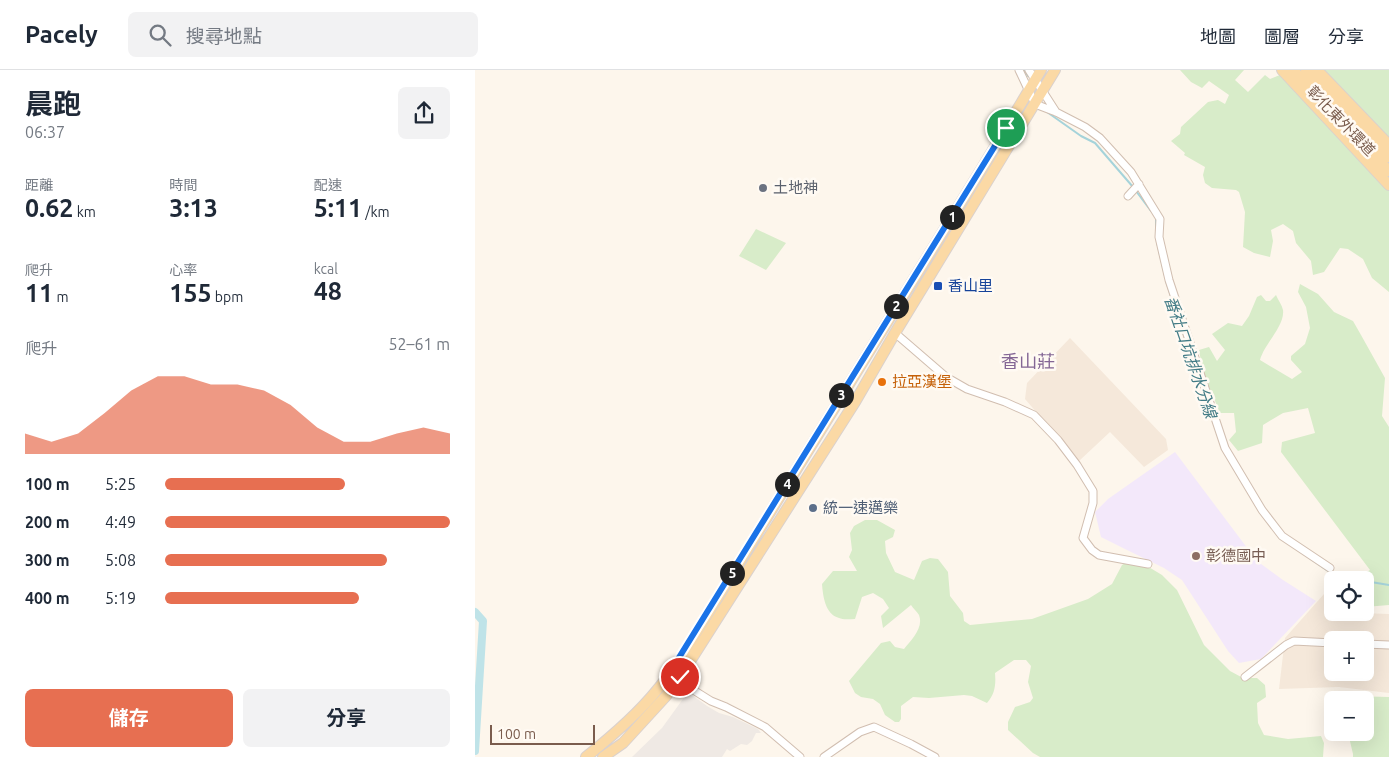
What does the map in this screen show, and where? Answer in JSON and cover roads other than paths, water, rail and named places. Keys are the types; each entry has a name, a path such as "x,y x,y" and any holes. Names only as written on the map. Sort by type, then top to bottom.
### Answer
{"main road":[{"path":"603,757 623,743 675,664 1041,70"},
{"path":"586,757 666,696 680,677 855,402 895,332 1055,70"},
{"path":"1282,70 1389,185"},
{"name":"彰化東外環道","path":"1293,70 1389,171"},
{"name":"彰化東外環道","path":"1306,70 1389,157"},
{"path":"1317,70 1389,145"},
{"path":"885,324 895,332"},
{"path":"734,570 744,576"},
{"path":"675,664 680,677"}],"street":[{"path":"1019,70 1035,104 1056,112 1085,127 1100,138 1131,172 1161,219 1159,238 1169,280 1225,448 1262,510 1283,536 1330,568"},
{"path":"1029,70 1056,112"},
{"path":"1128,196 1139,184"},
{"path":"895,332 946,377 967,389 1005,402 1034,415 1058,440 1077,465 1093,491 1093,503 1083,538 1092,550 1099,554 1148,564"},
{"path":"1245,677 1286,645 1295,641 1324,642"},
{"path":"1374,644 1389,645"},
{"path":"680,677 687,686 711,701 765,728 800,757"},
{"path":"824,757 860,732 874,727 935,757"}],"waterway":[{"name":"番社口坑排水分線","path":"1024,70 1028,76"},
{"name":"番社口坑排水分線","path":"1047,112 1081,136 1095,143 1133,187"},
{"name":"番社口坑排水分線","path":"1136,191 1151,211"},
{"name":"番社口坑排水分線","path":"1156,217 1156,230"},
{"name":"番社口坑排水分線","path":"1157,242 1165,276"},
{"name":"番社口坑排水分線","path":"1166,281 1193,362"},
{"name":"番社口坑排水分線","path":"1279,537 1328,571"},
{"name":"番社口坑排水分線","path":"1374,582 1389,585"},
{"path":"475,612 483,621 475,751"}],"place":[{"name":"土地神","path":"763,188"},
{"name":"香山里","path":"938,286"},
{"name":"拉亞漢堡","path":"882,382"},
{"name":"統一速邁樂","path":"813,508"},
{"name":"彰德國中","path":"1196,556"}],"district":[{"name":"香山莊","path":"1028,362"}]}
